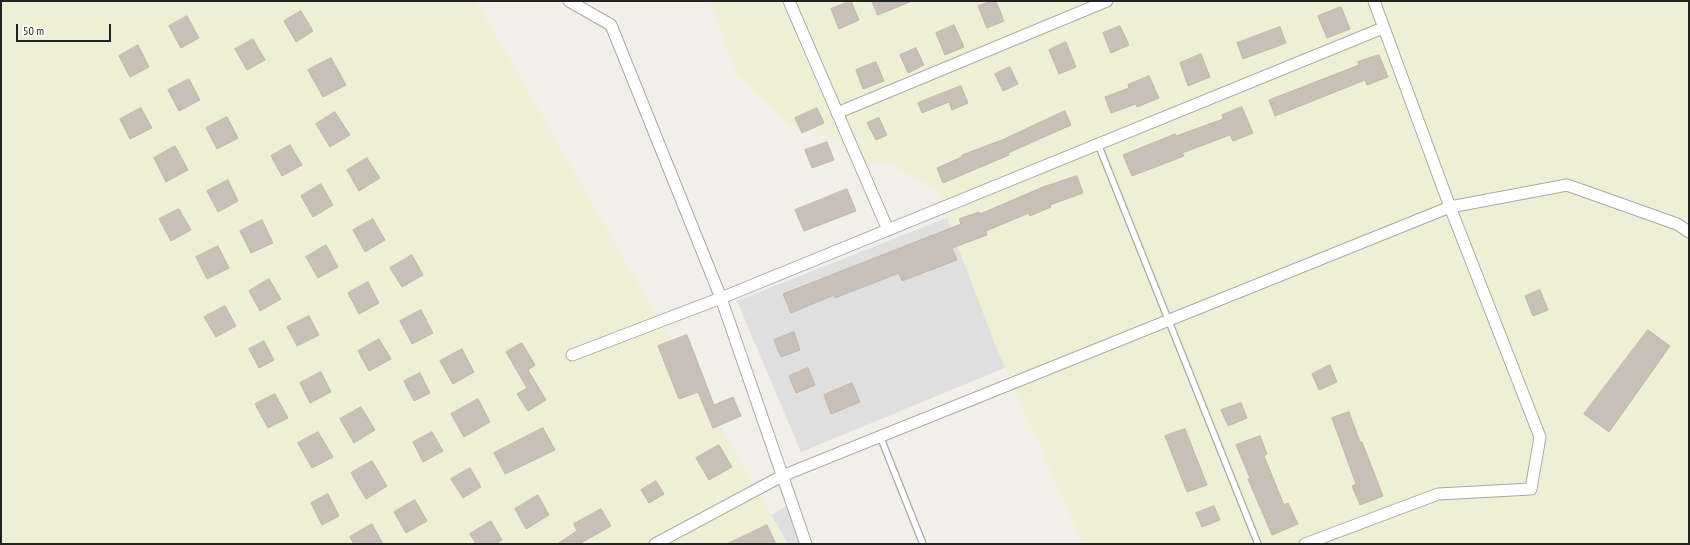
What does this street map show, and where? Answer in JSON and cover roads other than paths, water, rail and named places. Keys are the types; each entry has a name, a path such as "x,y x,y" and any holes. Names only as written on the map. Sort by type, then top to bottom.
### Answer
{"street":[{"path":"569,1 611,25 721,298 806,544"},
{"path":"789,1 888,230"},
{"path":"838,113 1107,1"},
{"path":"1305,544 1438,494 1531,489 1540,437 1450,207 1374,1"},
{"path":"572,355 721,298 1383,28"},
{"path":"655,544 782,476 1450,207 1567,185 1677,224 1689,232"}],"lane":[{"path":"1098,144 1258,544"},
{"path":"880,436 923,544"}]}
